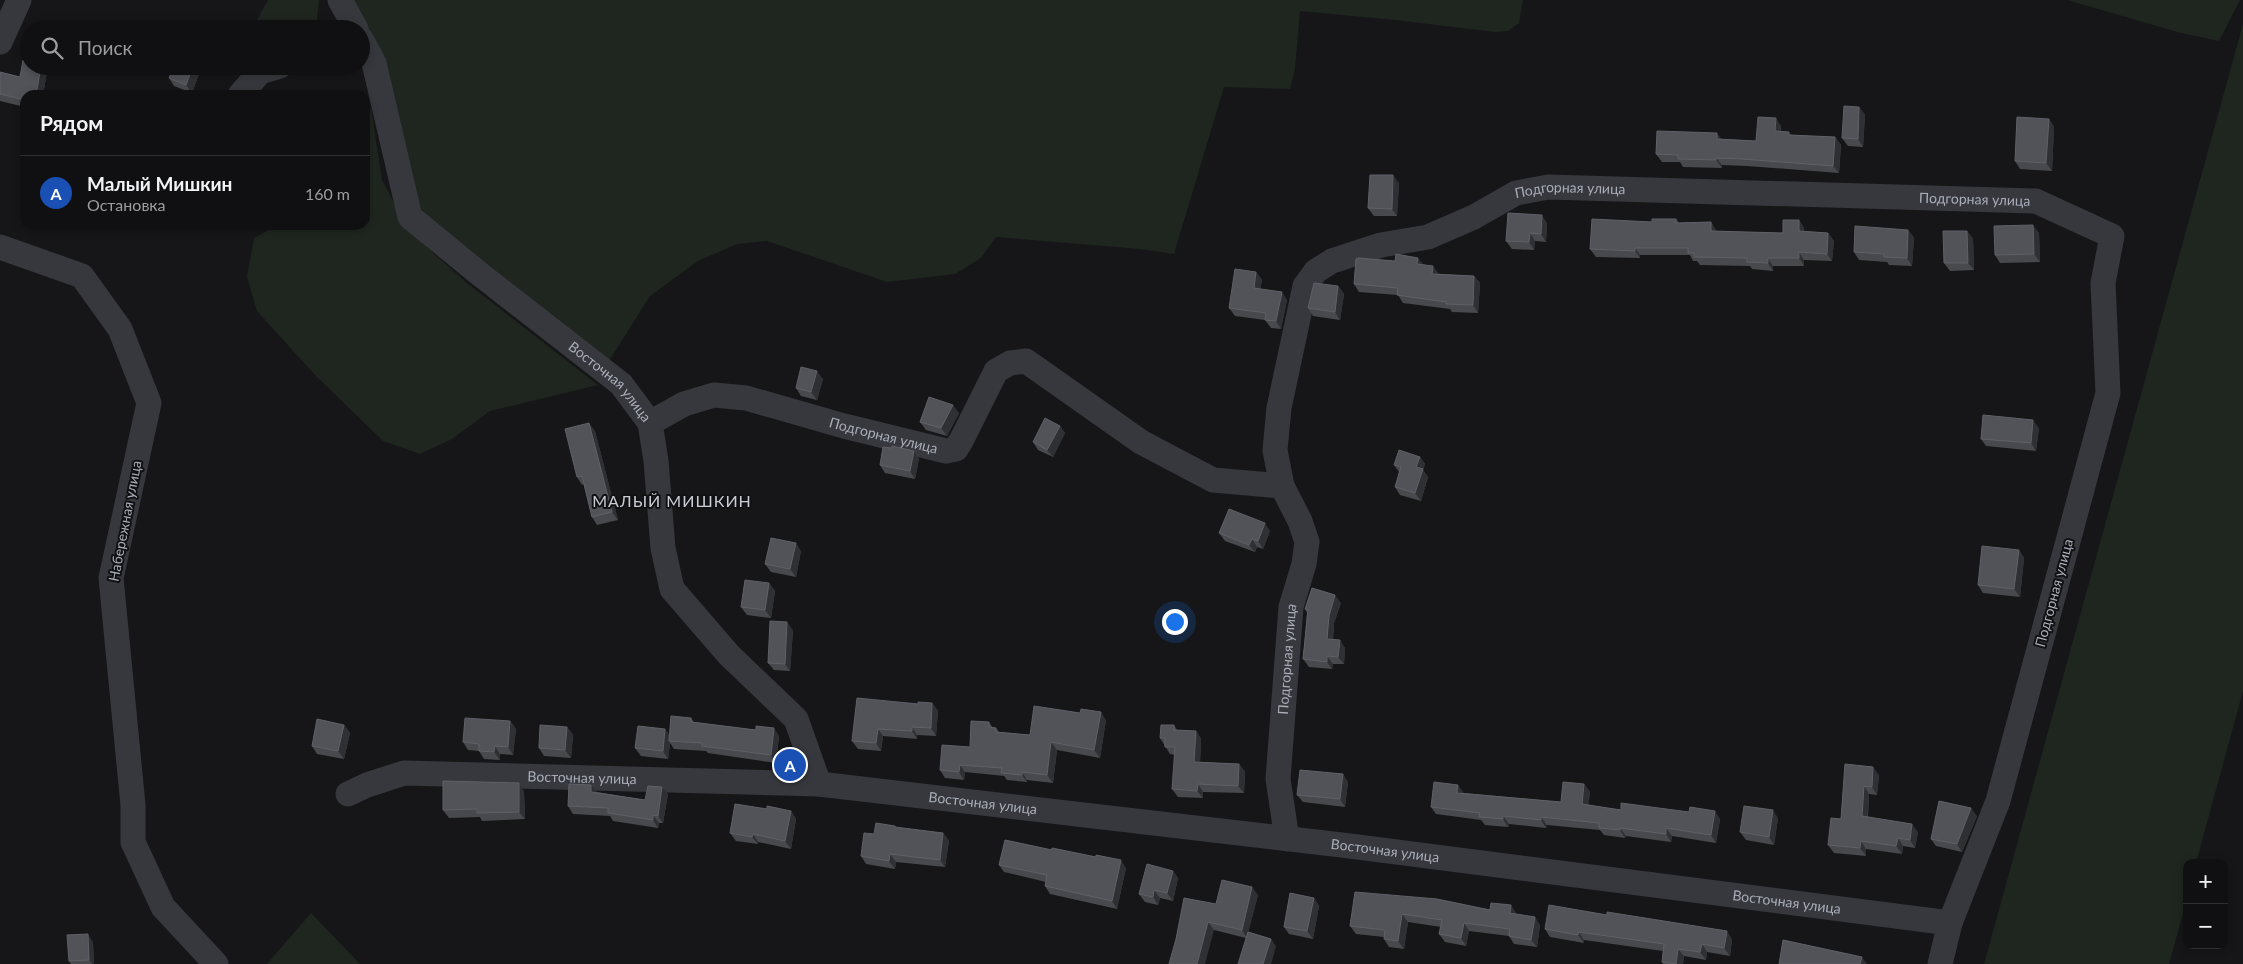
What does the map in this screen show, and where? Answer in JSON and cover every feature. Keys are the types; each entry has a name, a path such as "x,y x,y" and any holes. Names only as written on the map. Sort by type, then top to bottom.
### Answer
{"street":[{"path":"0,42 19,0"},
{"path":"340,0 351,20"},
{"name":"Восточная улица","path":"370,70 410,217 621,384 650,423 656,461 664,548 672,589 729,655 796,719 819,784"},
{"path":"244,90 257,75"},
{"name":"Подгорная улица","path":"1287,838 1278,779 1291,608 1304,564 1307,542 1300,521 1282,486 1275,450 1279,408 1305,286 1316,271 1332,261 1381,245 1428,237 1474,217 1516,193 1548,186 2036,201 2112,236 2103,283 2108,393 1998,801 1950,923 1940,964"},
{"name":"Набережная улица","path":"0,247 82,276 120,329 149,403 111,578 133,805 133,842 163,907 216,964"},
{"name":"Подгорная улица","path":"650,423 684,404 714,395 746,398 946,452 956,449 996,371 1010,362 1026,361 1141,442 1213,480 1282,486"},
{"name":"Восточная улица","path":"348,794 367,784 404,773 819,784 1287,838 1950,923"}],"shaded area":[{"path":"268,0 319,0 317,20 257,20"},
{"path":"349,0 1523,0 1519,23 1508,31 1495,32 1300,11 1295,69 1290,89 1224,87 1174,254 1141,249 996,237 981,258 955,274 887,282 767,241 737,244 698,261 650,296 609,361 422,212 370,61 370,20 356,20"},
{"path":"2067,0 2240,0 2219,41 2181,33"},
{"path":"2243,24 2243,691 2197,859 2183,859 2183,913 2169,964 1984,964"},
{"path":"370,107 382,180 406,225 430,250 467,283 598,385 490,411 452,439 420,454 383,441 315,375 257,311 247,277 254,238 269,230 370,230"},
{"path":"311,913 360,964 267,964"}],"building":[{"path":"0,72 20,77 20,75 39,75 37,90 20,90 20,99 0,94"},
{"path":"170,75 190,75 186,85 169,78"},
{"path":"1844,106 1859,107 1858,139 1842,138"},
{"path":"1758,117 1776,118 1775,131 1789,132 1789,135 1835,137 1833,166 1742,159 1678,159 1678,155 1656,154 1657,131 1717,133 1717,139 1756,141"},
{"path":"2017,117 2049,119 2046,163 2015,161"},
{"path":"1370,175 1393,175 1392,209 1368,208"},
{"path":"1508,213 1542,215 1541,234 1530,233 1529,242 1506,241"},
{"path":"1592,219 1652,222 1652,219 1676,219 1676,223 1711,222 1711,231 1783,233 1783,220 1799,220 1799,231 1828,233 1827,254 1799,252 1799,258 1768,258 1768,263 1747,262 1747,258 1694,257 1694,253 1688,253 1688,248 1635,248 1635,251 1590,249"},
{"path":"2033,225 2034,254 1995,255 1994,226"},
{"path":"1855,226 1908,230 1907,258 1884,257 1884,254 1854,252"},
{"path":"1943,231 1967,231 1968,263 1944,263"},
{"path":"1396,254 1418,258 1417,264 1433,266 1432,274 1474,276 1473,305 1446,304 1446,302 1397,295 1398,288 1354,284 1356,259 1395,261"},
{"path":"1235,269 1256,272 1254,288 1282,292 1276,321 1265,320 1266,313 1229,308"},
{"path":"1314,283 1338,286 1335,312 1308,308"},
{"path":"801,367 817,371 811,392 796,388"},
{"path":"929,397 953,405 941,428 920,422"},
{"path":"1983,415 2033,420 2031,443 1981,439"},
{"path":"1045,418 1060,426 1047,450 1033,442"},
{"path":"589,423 612,512 592,517 582,476 577,477 565,429"},
{"path":"892,446 914,451 910,471 880,465 883,447 891,448"},
{"path":"1399,450 1420,457 1416,467 1423,469 1415,493 1395,487 1401,467 1394,465"},
{"path":"1229,509 1265,523 1258,541 1252,539 1249,545 1219,533"},
{"path":"771,538 796,543 790,569 765,564"},
{"path":"1982,546 2019,550 2014,589 1978,585"},
{"path":"745,580 769,583 765,610 741,607"},
{"path":"1312,588 1335,595 1329,616 1327,639 1340,640 1338,657 1327,656 1327,662 1303,659 1308,610 1305,609"},
{"path":"770,621 787,622 785,664 768,663"},
{"path":"857,698 918,704 918,702 932,703 931,728 912,727 912,731 878,729 876,743 852,741"},
{"path":"1034,706 1080,713 1081,709 1101,712 1094,750 1051,742 1047,775 1022,772 1022,775 1001,773 1002,768 960,765 959,772 940,770 942,745 970,747 971,721 989,722 989,727 996,728 996,732 1030,735"},
{"path":"671,716 691,718 691,722 756,730 756,726 774,728 771,755 702,746 702,743 669,741"},
{"path":"465,718 510,721 508,747 495,746 494,752 479,751 479,744 463,742"},
{"path":"317,719 344,725 338,751 312,746"},
{"path":"540,725 567,727 565,750 539,748"},
{"path":"1161,725 1174,725 1174,730 1196,731 1194,762 1239,764 1238,786 1198,784 1197,791 1172,789 1175,747 1165,747 1165,738 1160,738"},
{"path":"638,726 665,729 663,751 635,748"},
{"path":"1845,764 1873,767 1872,787 1864,786 1862,816 1912,824 1910,840 1898,838 1896,846 1861,841 1860,848 1828,845 1831,818 1841,819"},
{"path":"1300,770 1343,774 1340,799 1297,795"},
{"path":"443,781 519,783 519,812 477,813 477,809 443,810"},
{"path":"1434,782 1458,785 1457,793 1561,802 1563,782 1584,784 1582,804 1621,810 1621,803 1689,812 1690,807 1715,811 1711,835 1666,828 1666,834 1620,828 1620,830 1599,828 1599,823 1541,817 1541,820 1503,816 1503,819 1479,817 1480,813 1431,807"},
{"path":"569,784 591,785 591,792 645,800 648,786 662,787 658,816 653,815 653,820 608,813 608,808 568,806"},
{"path":"1939,801 1971,808 1957,844 1931,839"},
{"path":"735,804 767,809 767,806 791,811 785,841 753,834 752,837 730,833"},
{"path":"1744,806 1773,810 1769,837 1740,832"},
{"path":"876,823 943,833 940,860 890,854 889,861 861,856 864,833 874,834"},
{"path":"1005,840 1052,850 1052,848 1121,860 1112,901 1045,886 1047,875 999,865"},
{"path":"1147,864 1173,871 1167,893 1154,890 1153,897 1139,894"},
{"path":"1222,880 1252,887 1242,930 1208,922 1197,964 1169,964 1184,898 1216,904"},
{"path":"1355,892 1437,899 1490,910 1491,903 1511,905 1510,913 1535,917 1531,940 1509,936 1510,929 1464,923 1461,938 1439,934 1442,920 1402,914 1398,941 1384,939 1385,930 1350,926"},
{"path":"1290,893 1314,898 1307,931 1284,927"},
{"path":"1549,905 1607,915 1607,912 1727,931 1724,948 1702,944 1700,952 1678,949 1676,964 1662,962 1664,944 1579,932 1578,935 1545,929"},
{"path":"1248,932 1271,939 1263,964 1238,964"},
{"path":"88,934 89,960 69,961 67,935"},
{"path":"1783,940 1862,957 1860,964 1779,964"}],"place":[{"name":"Малый Мишкин","path":"790,765"}],"district":[{"name":"МАЛЫЙ МИШКИН","path":"672,501"}]}
